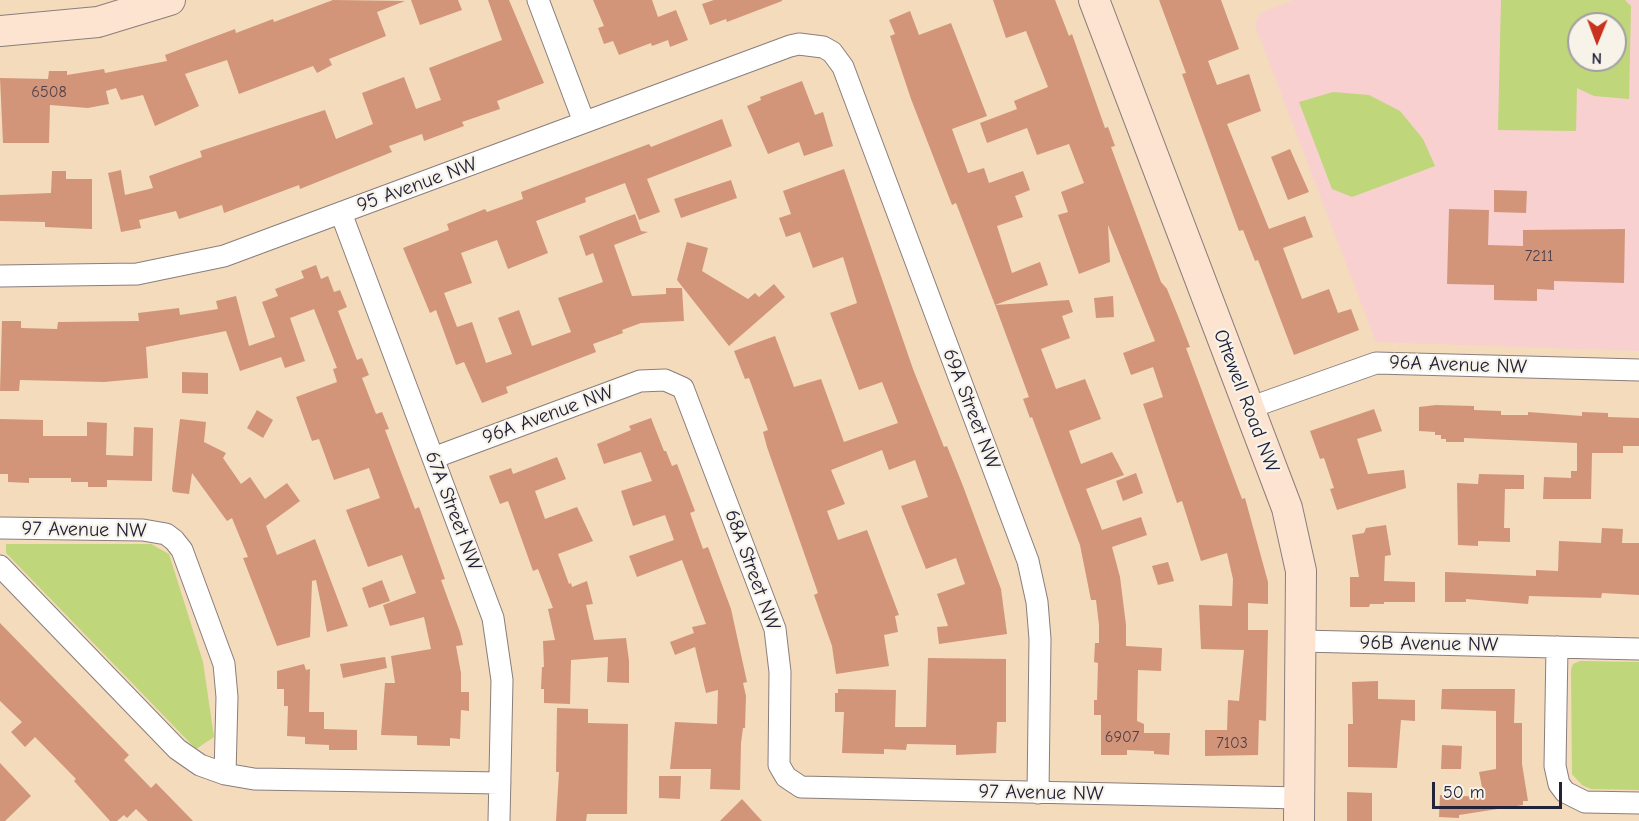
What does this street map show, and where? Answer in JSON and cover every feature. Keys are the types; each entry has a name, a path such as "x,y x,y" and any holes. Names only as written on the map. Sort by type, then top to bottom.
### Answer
{"street":[{"path":"0,31 98,22 170,0"},
{"path":"538,0 584,122"},
{"name":"Ottewell Road NW","path":"1094,0 1287,508 1301,571 1299,809"},
{"name":"95 Avenue NW","path":"0,276 112,276 164,271 224,256 790,46 799,44 823,46"},
{"name":"69A Street NW","path":"823,46 832,52 843,67 1028,561 1037,602 1040,639 1038,793"},
{"name":"67A Street NW","path":"341,213 486,598 497,637 502,680 499,821"},
{"name":"96A Avenue NW","path":"1249,408 1376,363 1639,370"},
{"name":"96A Avenue NW","path":"433,458 640,381 665,380"},
{"name":"68A Street NW","path":"665,380 683,388 687,396 775,629 780,672 778,765 786,777"},
{"name":"97 Avenue NW","path":"0,528 143,530 166,534 174,540 182,550 224,664 227,697 225,774"},
{"path":"0,566 177,749 200,765 225,774 254,779 500,783"},
{"name":"96B Avenue NW","path":"1301,641 1639,649"},
{"path":"1557,647 1555,766 1559,784 1565,792 1586,802 1639,803"},
{"name":"97 Avenue NW","path":"786,777 801,787 810,788 1038,793 1299,809"}],"shaded area":[{"path":"1294,0 1639,0 1639,351 1376,342 1255,25 1260,13"}],"green space":[{"path":"1501,0 1625,0 1631,6 1629,99 1594,96 1577,88 1576,131 1498,130"},
{"path":"1333,92 1369,95 1400,111 1423,139 1435,166 1352,197 1332,189 1299,102"},
{"path":"6,544 151,544 169,554 203,662 214,737 196,749 6,553"},
{"path":"1580,661 1639,662 1639,790 1591,789 1582,785 1572,774 1571,670 1573,664"}],"building":[{"path":"333,0 405,1 377,12 386,36 329,59 332,65 317,73 313,66 239,94 227,60 185,74 199,106 155,126 143,95 121,100 116,88 106,91 109,104 88,108 50,105 49,143 3,143 0,78 48,79 49,71 67,71 67,75 104,69 105,73 167,61 165,55 235,29 236,33 273,19 274,22"},
{"path":"411,0 458,0 462,10 420,25"},
{"path":"488,0 509,0 544,83 497,101 500,109 462,122 464,126 424,141 422,134 389,146 392,152 300,189 299,185 224,213 222,205 179,219 176,211 139,220 141,228 121,232 108,173 121,170 125,195 153,188 149,176 202,157 200,151 325,110 336,139 373,124 362,93 404,77 416,109 441,100 429,68 502,40"},
{"path":"593,0 652,0 658,17 676,10 688,40 670,47 668,40 652,46 651,43 619,55 613,41 604,44 598,28 604,26"},
{"path":"714,0 782,1 727,22 726,19 710,25 702,4"},
{"path":"993,0 1055,0 1069,36 1072,34 1105,128 1108,127 1115,146 1111,147 1161,282 1167,289 1190,347 1186,348 1242,499 1245,498 1268,582 1268,604 1248,603 1248,630 1268,630 1266,721 1259,720 1258,755 1205,756 1205,730 1227,730 1228,700 1239,701 1244,650 1201,649 1199,605 1232,606 1233,579 1227,553 1201,561 1182,501 1177,503 1143,404 1163,397 1153,367 1131,375 1123,353 1155,341 1108,225 1110,262 1079,274 1058,215 1068,212 1061,192 1084,183 1069,144 1037,155 1027,128 987,143 980,123 1017,109 1014,101 1048,87 1026,31 1006,38"},
{"path":"1159,0 1221,0 1239,49 1208,61 1217,85 1249,74 1261,111 1227,124 1269,229 1305,216 1313,237 1283,248 1302,299 1329,289 1338,313 1351,309 1359,330 1294,355 1258,260 1255,261 1243,230 1239,231 1182,74 1186,73"},
{"path":"910,11 919,35 951,23 987,116 952,129 968,173 984,168 989,183 1023,171 1030,190 1015,196 1023,217 997,226 1012,273 1040,262 1048,285 995,305 956,203 952,205 911,99 890,36 895,34 889,20"},
{"path":"802,81 815,115 823,112 833,146 804,156 799,142 768,154 747,106 761,100 760,97"},
{"path":"722,119 732,146 647,179 660,212 639,220 625,183 585,198 586,202 536,221 548,253 508,269 497,240 461,253 472,283 444,293 457,327 472,322 486,363 512,354 498,318 519,310 532,346 571,332 558,298 603,282 593,253 586,256 579,236 616,221 635,214 641,231 648,232 614,245 632,296 666,294 666,288 682,288 684,321 641,323 622,330 623,333 593,344 596,352 506,387 508,393 482,403 464,362 456,365 436,310 430,313 403,248 449,230 447,224 485,209 487,212 523,199 521,192 649,144 651,147"},
{"path":"1290,149 1309,192 1288,200 1271,157"},
{"path":"844,169 913,369 944,447 947,446 963,486 1001,589 1007,634 939,644 937,627 948,626 937,594 965,584 956,558 926,569 901,506 928,497 915,460 889,470 882,450 831,470 845,504 827,511 838,540 867,530 899,615 895,616 898,632 884,635 889,666 836,674 832,646 814,595 818,593 767,447 763,432 768,430 749,378 745,379 734,351 775,336 794,387 821,379 844,442 898,423 882,382 859,390 830,313 857,303 843,257 813,268 800,232 786,237 779,218 791,214 783,191"},
{"path":"52,171 66,171 66,179 92,179 92,229 45,227 45,222 0,221 0,195 51,193"},
{"path":"731,180 737,198 681,218 674,199"},
{"path":"1494,190 1527,191 1526,213 1494,212"},
{"path":"1449,209 1489,210 1488,245 1523,246 1523,230 1625,229 1624,283 1554,281 1554,290 1537,289 1537,301 1494,300 1494,285 1447,284"},
{"path":"687,242 708,248 702,271 748,299 755,293 759,297 774,284 785,297 729,346 677,280"},
{"path":"316,265 321,279 328,276 334,292 340,290 347,307 338,311 357,360 362,358 369,375 362,378 376,414 382,412 389,429 385,430 415,509 419,507 445,579 441,580 460,632 463,645 456,646 461,673 461,692 469,692 469,711 461,710 460,739 450,738 450,746 417,745 417,736 381,735 385,683 395,683 391,656 431,649 424,617 390,626 383,605 416,593 402,555 368,567 346,510 380,498 369,468 334,480 319,439 312,441 296,397 337,382 333,369 337,368 314,309 290,318 305,361 285,368 281,357 240,371 226,331 146,347 148,378 104,382 20,380 19,391 0,391 2,321 21,321 21,328 57,329 58,322 139,321 138,313 179,308 180,315 218,309 216,301 236,296 249,346 275,337 262,302 278,296 275,289 304,278 301,271"},
{"path":"1113,296 1114,317 1096,318 1094,298"},
{"path":"1069,300 1073,312 1062,316 1070,338 1041,349 1056,389 1085,379 1101,419 1069,431 1081,464 1112,452 1124,475 1086,489 1102,530 1141,517 1147,535 1112,547 1120,577 1126,625 1126,646 1162,648 1161,671 1138,670 1137,721 1144,724 1144,733 1170,733 1169,755 1154,754 1154,751 1127,750 1127,755 1101,755 1101,715 1094,715 1094,700 1097,700 1098,663 1094,662 1095,643 1099,643 1096,600 1091,600 1080,545 1032,417 1030,418 1023,399 1029,397 995,305"},
{"path":"182,372 208,373 208,394 182,393"},
{"path":"1474,406 1474,410 1501,411 1501,415 1528,415 1528,412 1582,416 1582,412 1608,413 1608,417 1639,418 1639,446 1623,446 1623,453 1592,453 1591,499 1543,499 1544,477 1571,478 1571,471 1577,471 1577,443 1464,438 1464,442 1446,442 1446,439 1441,439 1441,435 1435,435 1435,432 1419,431 1419,407"},
{"path":"1374,409 1382,431 1357,439 1368,474 1404,470 1406,488 1337,510 1330,489 1334,488 1324,458 1320,459 1310,431"},
{"path":"257,410 273,420 263,438 247,428"},
{"path":"651,418 672,466 677,464 695,511 690,513 703,549 708,547 731,609 747,682 743,683 746,696 745,728 743,728 741,743 740,790 710,789 711,769 670,769 675,722 717,724 718,690 706,693 695,647 675,655 670,642 694,633 692,627 706,624 682,560 637,577 629,556 674,540 665,515 633,526 621,491 652,481 641,452 604,464 597,444 631,430 629,426"},
{"path":"0,419 43,420 43,436 87,436 87,422 107,423 106,455 133,456 134,427 153,428 152,481 107,480 107,487 88,487 88,482 71,482 71,478 29,478 29,483 8,482 8,474 0,474"},
{"path":"180,419 206,422 204,442 226,453 223,458 241,484 250,477 265,499 287,483 300,501 266,526 277,555 315,539 348,626 327,632 316,580 312,581 310,637 277,646 243,558 248,557 232,518 227,521 192,473 189,494 173,492"},
{"path":"557,457 566,479 535,491 545,519 577,507 593,541 558,554 572,587 587,581 593,604 586,605 594,640 626,638 629,661 629,683 607,682 608,657 571,660 570,704 544,703 544,689 541,689 542,667 544,667 543,641 555,640 548,609 553,608 538,569 533,571 508,501 500,504 489,476 511,468 513,474"},
{"path":"1136,473 1143,493 1123,501 1116,481"},
{"path":"1479,474 1524,475 1524,489 1505,489 1504,528 1510,528 1510,542 1478,541 1478,546 1458,545 1457,483 1478,484"},
{"path":"1386,525 1391,555 1385,556 1384,581 1415,582 1415,602 1384,602 1384,604 1370,604 1369,607 1350,607 1350,577 1359,577 1352,535 1364,533 1366,528"},
{"path":"1602,528 1623,529 1622,543 1639,543 1639,595 1602,593 1601,598 1529,596 1528,604 1466,599 1466,602 1445,602 1445,572 1536,576 1536,570 1558,571 1559,541 1601,543"},
{"path":"1168,562 1174,581 1158,585 1152,566"},
{"path":"382,580 390,601 369,608 362,588"},
{"path":"0,623 129,755 124,760 151,788 156,783 193,821 148,821 136,809 127,818 124,815 117,821 110,821 74,781 76,779 35,737 25,747 11,732 22,722 0,701"},
{"path":"385,657 387,668 343,678 340,664"},
{"path":"928,658 1006,659 1006,722 997,722 996,753 956,755 956,745 907,744 906,750 884,749 884,754 842,753 844,712 835,712 835,693 838,693 838,689 896,690 895,727 926,727"},
{"path":"304,664 306,670 310,669 309,712 324,712 324,729 357,730 357,750 329,750 329,745 305,744 305,737 287,736 288,706 284,706 284,689 277,689 277,671"},
{"path":"1378,681 1378,699 1415,700 1415,721 1401,720 1397,768 1348,767 1348,724 1353,724 1352,682"},
{"path":"1442,689 1515,689 1514,723 1522,723 1522,764 1528,801 1523,801 1523,805 1459,815 1459,818 1439,817 1440,795 1484,797 1479,772 1496,769 1496,711 1441,709"},
{"path":"557,708 588,709 588,723 628,724 627,814 587,814 586,821 556,821 559,772 556,772"},
{"path":"1442,745 1462,746 1461,769 1441,769"},
{"path":"0,763 31,796 5,821 0,821"},
{"path":"659,776 681,776 680,799 659,798"},
{"path":"1347,792 1372,793 1372,821 1347,821"},
{"path":"742,799 762,821 720,821"}]}
